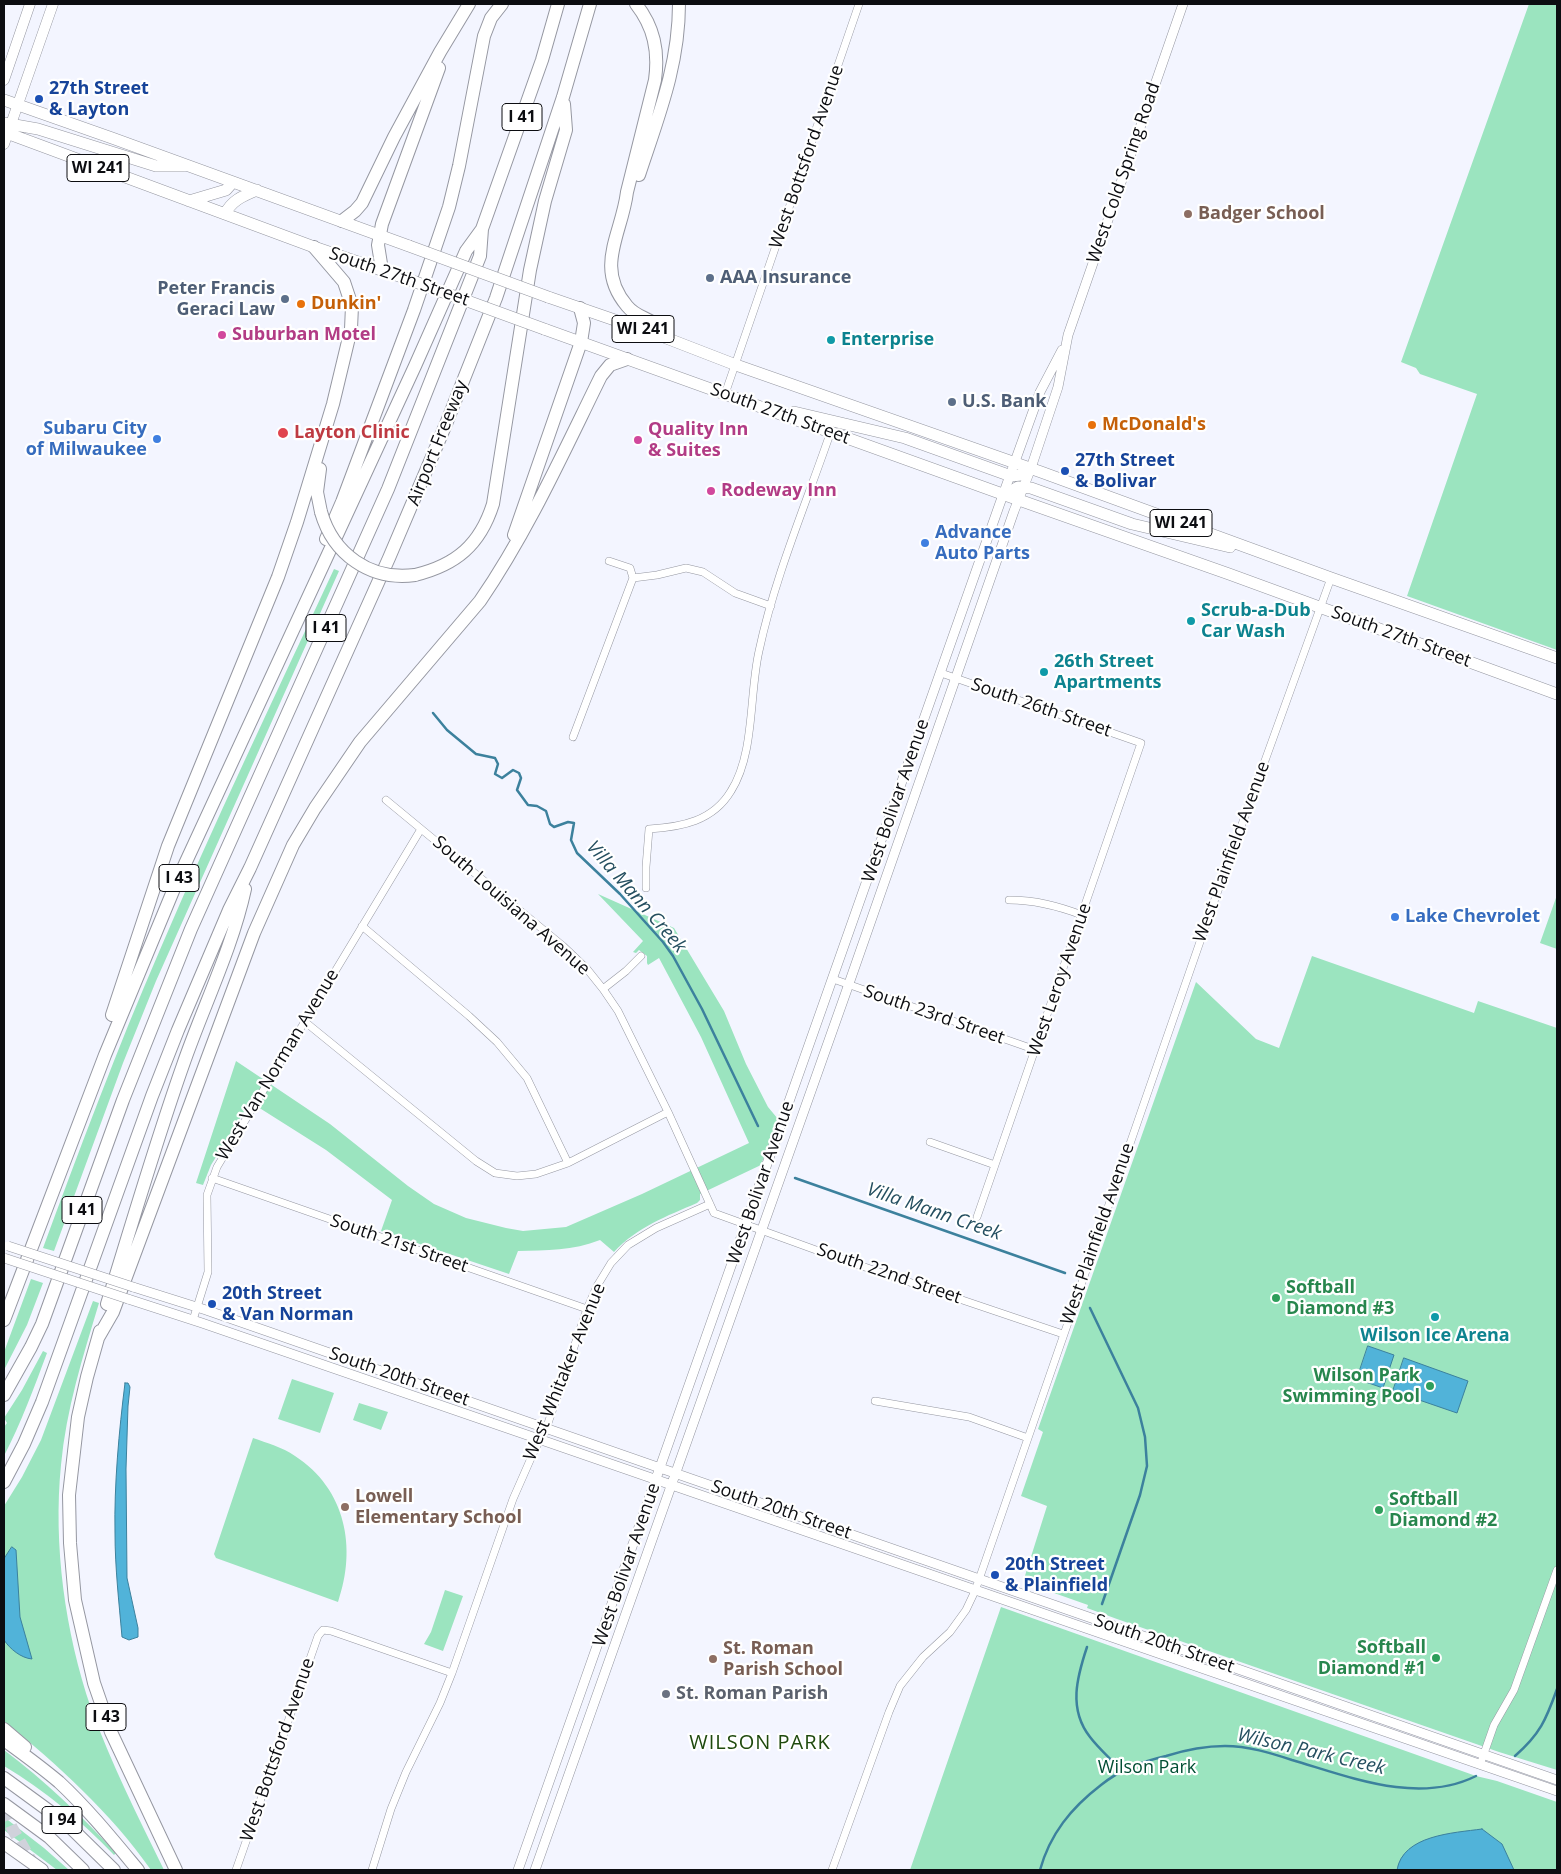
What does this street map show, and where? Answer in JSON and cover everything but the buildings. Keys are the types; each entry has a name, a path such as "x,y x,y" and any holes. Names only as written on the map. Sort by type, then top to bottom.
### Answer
{"highway":[{"path":"382,270 379,255 379,236 435,79 453,34 469,4"},
{"path":"296,623 303,590 348,486 414,310 449,206 459,166 484,36 491,18 502,4"},
{"name":"I 41","path":"4,1395 32,1347 42,1324 122,1100 191,928 367,537 412,431 480,256 482,229 542,60 558,4"},
{"name":"Airport Freeway","path":"250,868 378,583 446,424 496,298 563,97 590,4"},
{"path":"636,4 653,34 657,65 625,207 610,259 612,279 621,299 632,312 652,322 662,336"},
{"path":"625,207 632,193 672,72 676,48 679,4"},
{"path":"342,221 362,203 394,137 440,52 453,34"},
{"path":"326,432 318,483 318,500 324,524 333,540 357,562 384,574 415,575 441,567 457,558 476,540 488,519 494,495 533,254 545,201 566,130 563,97"},
{"name":"I 43","path":"4,1320 105,1055 178,879 415,366 466,251 482,229"},
{"path":"105,1055 102,1044 123,986 165,854 278,577 326,432 351,329 352,306 344,282 314,247"},
{"path":"496,579 510,546 581,342 584,323 580,308"},
{"path":"98,1338 112,1312 254,933 292,845 314,808 360,742 455,632 496,579 542,496 601,376 610,365 627,359"},
{"name":"I 43","path":"176,1870 111,1732 94,1683 75,1600 69,1495 78,1417 105,1310 183,1064 239,917 250,868"},
{"name":"I 41","path":"4,1482 28,1436 42,1402 152,1096 226,919 250,868"},
{"path":"4,1729 28,1749 32,1760"},
{"path":"4,1740 32,1760 75,1797 138,1870"},
{"name":"I 94","path":"4,1778 67,1824 114,1870"},
{"name":"I 94","path":"4,1804 49,1837 84,1870"},
{"path":"4,1842 42,1870"}],"main road":[{"path":"4,80 30,4"},
{"path":"6,131 18,105 53,4"},
{"name":"South 27th Street","path":"4,100 257,190 548,297 662,336 736,365 1031,468 1331,578 1557,658"},
{"path":"4,108 18,105"},
{"path":"6,131 38,128 156,166 190,166"},
{"name":"South 27th Street","path":"6,131 314,247 1320,607 1557,694"},
{"path":"189,201 226,190 233,182"},
{"path":"225,214 239,197 257,190"},
{"path":"753,404 900,436 1011,476 1021,475 1031,468"},
{"path":"1004,495 1013,488 1024,487 1132,524 1273,556"}],"street":[{"name":"West Bottsford Avenue","path":"725,394 860,4"},
{"name":"West Cold Spring Road","path":"1019,500 1058,387 1066,343 1183,4"},
{"name":"West Cold Spring Road","path":"1004,495 1040,392 1066,343"},
{"path":"646,888 649,829 679,826 700,820 719,805 736,783 744,763 759,652 771,606 831,432"},
{"name":"West Bolivar Avenue","path":"518,1870 1004,495"},
{"name":"West Bolivar Avenue","path":"535,1870 1019,500"},
{"path":"980,560 996,566"},
{"path":"573,737 633,578 630,568 610,561"},
{"path":"633,578 657,576 686,568 702,572 735,593 771,606"},
{"name":"West Plainfield Avenue","path":"832,1870 900,1686 923,1657 950,1632 966,1610 975,1591 1210,910 1331,578"},
{"name":"South 26th Street","path":"941,673 1141,743"},
{"name":"West Leroy Avenue","path":"977,1217 1141,743"},
{"name":"South Louisiana Avenue","path":"386,800 557,941 586,969 603,989 622,1020 668,1112 714,1213"},
{"path":"888,824 903,829"},
{"name":"West Van Norman Avenue","path":"193,1320 208,1272 206,1205 212,1178 223,1154 421,829"},
{"path":"1009,900 1031,900 1051,904 1082,915"},
{"path":"362,926 497,1042 527,1078 568,1163"},
{"path":"603,989 641,956"},
{"name":"South 23rd Street","path":"833,979 1036,1050"},
{"path":"304,1021 476,1162 495,1173 517,1176 536,1174 568,1163 668,1112"},
{"path":"930,1142 995,1165"},
{"name":"South 21st Street","path":"212,1178 587,1309"},
{"name":"West Whitaker Avenue","path":"372,1870 406,1772 440,1703 452,1673 513,1499 546,1428 587,1309 604,1273 628,1245 656,1228 710,1204"},
{"name":"South 22nd Street","path":"714,1213 838,1258 1063,1334"},
{"name":"South 20th Street","path":"6,1245 197,1307 1557,1780"},
{"name":"South 20th Street","path":"4,1258 193,1320 540,1439 1557,1791"},
{"path":"875,1401 969,1417 1028,1438"},
{"path":"1484,1767 1494,1724 1514,1690 1557,1570"},
{"name":"West Bottsford Avenue","path":"236,1870 318,1636 323,1630 331,1631 452,1673"}],"green space":[{"path":"1529,4 1557,4 1557,650 1407,596 1477,394 1420,374 1416,368 1401,362"},
{"path":"334,569 339,571 156,981 123,1063 54,1251 43,1248 143,988 223,808"},
{"path":"598,894 674,928 724,1011 746,1064 768,1107 778,1119 761,1165 700,1194 700,1200 697,1203 642,1229 614,1252 600,1240 570,1248 518,1251 509,1274 381,1231 392,1200 326,1150 250,1102 211,1165 203,1185 196,1183 236,1061 330,1124 408,1186 434,1204 466,1218 523,1231 566,1227 642,1194 749,1143 701,1037 659,958 648,965 647,956 639,950 636,953 633,952 643,941"},
{"path":"1557,895 1557,949 1540,943"},
{"path":"1312,956 1474,1013 1478,1001 1557,1028 1557,1770 1499,1752 1117,1619 1087,1608 1088,1605 1023,1582 1047,1506 1021,1496 1043,1432 1038,1429 1196,982 1256,1039 1279,1048"},
{"path":"31,1279 43,1283 27,1325 4,1370 4,1352"},
{"path":"93,1301 99,1303 81,1363 63,1444 59,1495 59,1526 63,1588 74,1649 91,1708 116,1769 164,1870 151,1870 101,1809 64,1772 4,1721 4,1506 22,1477 41,1440"},
{"path":"43,1351 47,1353 22,1418 4,1456 4,1427 7,1423 4,1418"},
{"path":"292,1379 334,1393 320,1433 278,1419"},
{"path":"359,1403 388,1412 381,1430 353,1420"},
{"path":"253,1438 295,1456 326,1485 336,1502 343,1521 346,1541 344,1582 338,1602 216,1558 214,1554"},
{"path":"445,1590 463,1596 443,1651 424,1644 431,1632"},
{"name":"Wilson Park","path":"1001,1607 1476,1776 1497,1781 1557,1802 1557,1870 910,1870"},
{"path":"4,1750 62,1799 116,1853 114,1855 76,1818 48,1796 4,1766"},
{"path":"4,1817 69,1870 57,1870 4,1830"}],"water":[{"path":"1368,1346 1394,1355 1383,1388 1357,1379"},
{"name":"Wilson Park Swimming Pool","path":"1404,1358 1468,1381 1457,1413 1393,1391"},
{"path":"125,1383 128,1383 130,1387 126,1469 127,1578 138,1628 138,1637 129,1640 122,1637 115,1546 116,1477"},
{"path":"12,1547 16,1550 20,1617 32,1659 16,1652 4,1640 4,1559"},
{"path":"1482,1829 1502,1844 1514,1870 1397,1870 1401,1858 1409,1849 1419,1843 1457,1832"}],"waterway":[{"name":"Villa Mann Creek","path":"433,713 447,730 476,754 495,758 498,764 495,774 502,778 513,770 519,773 521,778 517,790 528,805 537,806 546,811 550,824 554,827 568,822 574,823 571,840 577,853 620,894 673,956 702,1009 758,1126"},
{"name":"Villa Mann Creek","path":"795,1178 1065,1273"},
{"name":"Villa Mann Creek","path":"1090,1308 1138,1408 1145,1437 1147,1466 1140,1495 1102,1604"},
{"path":"1087,1647 1076,1693 1079,1715 1090,1737 1122,1771"},
{"name":"Wilson Park Creek","path":"1515,1756 1531,1741 1541,1726 1557,1689"},
{"name":"Wilson Park Creek","path":"1040,1870 1044,1857 1063,1823 1080,1803 1101,1785 1132,1767 1188,1750 1234,1746 1276,1755 1360,1780 1408,1788 1431,1788 1454,1784 1476,1776"}],"tunnel":[{"path":"4,1809 12,1828 33,1864"}],"place":[{"name":"27th Street & Layton","path":"39,99"},
{"name":"Badger School","path":"1188,214"},
{"name":"AAA Insurance","path":"710,278"},
{"name":"Peter Francis Geraci Law","path":"285,299"},
{"name":"Dunkin'","path":"301,304"},
{"name":"Suburban Motel","path":"222,335"},
{"name":"Enterprise","path":"831,340"},
{"name":"U.S. Bank","path":"952,402"},
{"name":"McDonald's","path":"1092,425"},
{"name":"Layton Clinic","path":"283,433"},
{"name":"Subaru City of Milwaukee","path":"157,439"},
{"name":"Quality Inn & Suites","path":"638,440"},
{"name":"27th Street & Bolivar","path":"1065,471"},
{"name":"Rodeway Inn","path":"711,491"},
{"name":"Advance Auto Parts","path":"925,543"},
{"name":"Scrub-a-Dub Car Wash","path":"1191,621"},
{"name":"26th Street Apartments","path":"1044,672"},
{"name":"Lake Chevrolet","path":"1395,917"},
{"name":"Softball Diamond #3","path":"1276,1298"},
{"name":"20th Street & Van Norman","path":"212,1304"},
{"name":"Wilson Ice Arena","path":"1435,1317"},
{"name":"Wilson Park Swimming Pool","path":"1430,1386"},
{"name":"Lowell Elementary School","path":"345,1507"},
{"name":"Softball Diamond #2","path":"1379,1510"},
{"name":"20th Street & Plainfield","path":"995,1575"},
{"name":"Softball Diamond #1","path":"1436,1658"},
{"name":"St. Roman Parish School","path":"713,1659"},
{"name":"St. Roman Parish","path":"666,1694"}],"district":[{"name":"WILSON PARK","path":"760,1743"}]}
